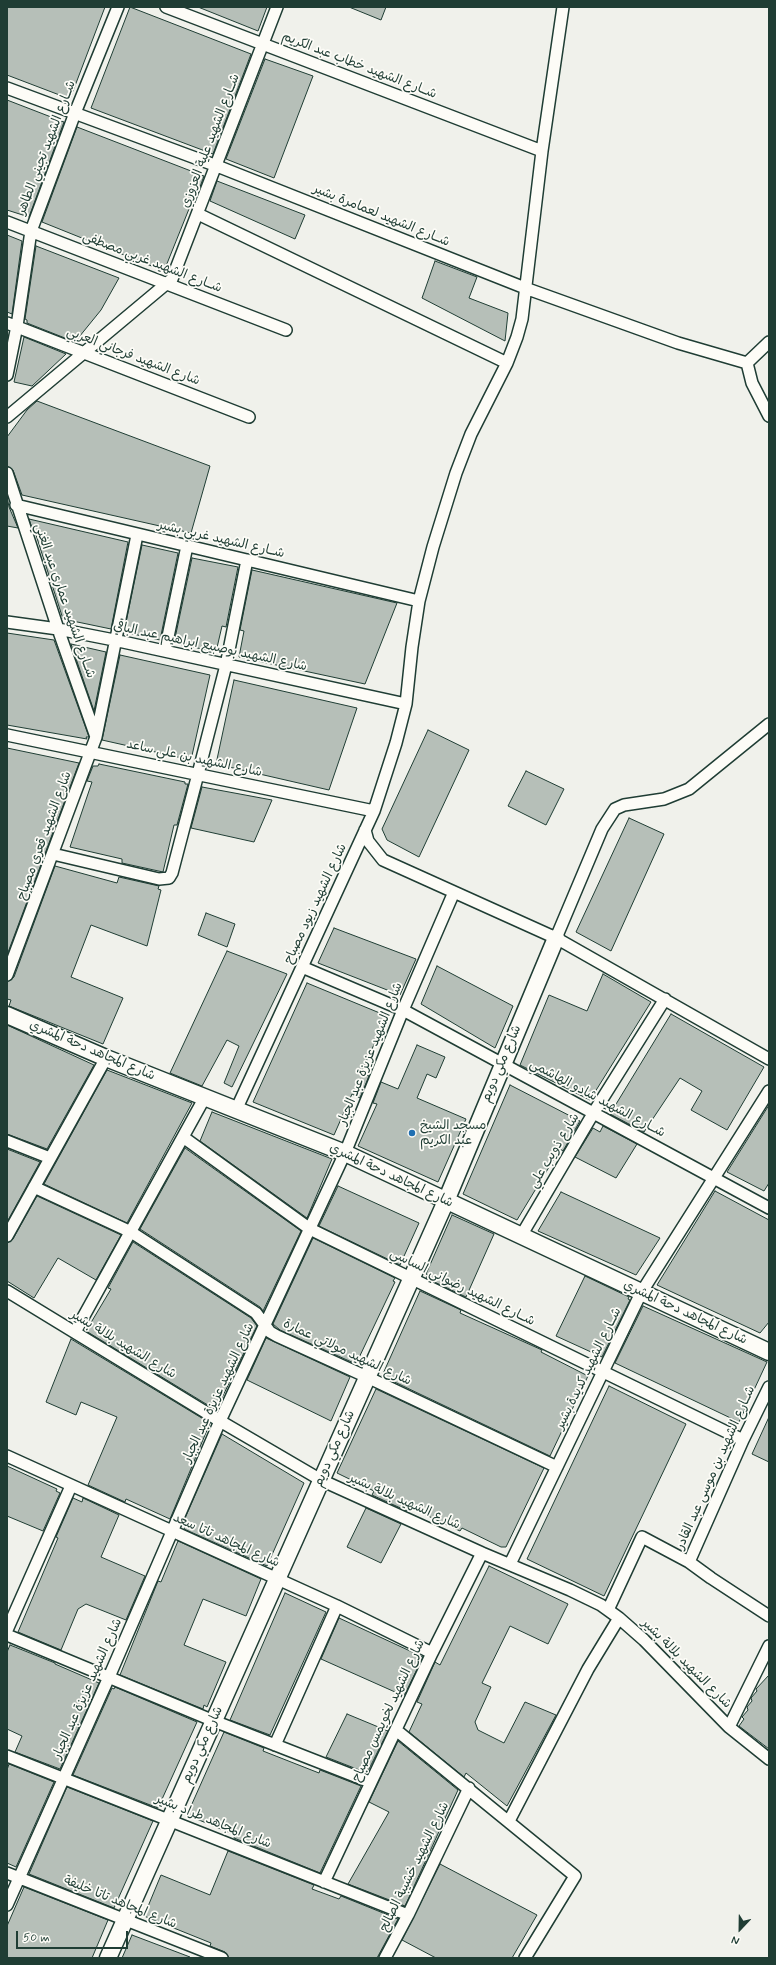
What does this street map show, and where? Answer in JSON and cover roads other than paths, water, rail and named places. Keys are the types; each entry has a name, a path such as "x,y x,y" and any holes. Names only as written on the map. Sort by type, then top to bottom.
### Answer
{"street":[{"name":"شــارع الشهيد تجيني الطاهر","path":"7,375 12,324 31,231 75,113 118,7"},
{"name":"شــارع الشهيد خطاب عبد الكريم","path":"166,7 542,151"},
{"name":"شــارع الشهيد علية العزوزي","path":"7,417 167,283 175,274 277,7"},
{"name":"شارع الشهيد زيود مصباح","path":"236,1110 374,811 396,743 406,704 419,601 433,547 456,473 471,434 507,363 522,319 542,151 563,7"},
{"name":"شــارع الشهيد لعمامرة بشير","path":"7,88 217,166 525,288 678,343 747,363"},
{"path":"198,214 507,363"},
{"name":"شــارع الشهيد غربي مصطفى","path":"7,222 286,330"},
{"name":"شارع الشهيد فرجاني العربي","path":"12,324 249,417"},
{"path":"769,342 747,363 752,383 769,416"},
{"name":"شــارع الشهيد عماري عبد الغني","path":"7,473 16,505 96,737"},
{"name":"شــارع الشهيد غربي بشير","path":"16,505 136,535 419,601"},
{"name":"شارع الشهيد قعري مصباح","path":"7,975 96,737 136,535"},
{"path":"165,651 187,546"},
{"path":"53,854 158,879 169,878 172,873 226,664 248,560"},
{"name":"شارع الشهيد بوصبيع ابراهيم عبد الباقي","path":"7,622 58,629 114,640 406,704"},
{"path":"556,938 602,830 615,809 624,805 664,799 689,789 769,724"},
{"name":"شارع الشهيد بن علي ساعد","path":"7,735 91,751 374,811"},
{"path":"365,830 368,841 383,860 556,938 769,1059"},
{"name":"شارع الشهيد عزيزة عبد الجبار","path":"7,1905 109,1677 220,1421 345,1153 403,1010 454,892"},
{"name":"شارع مكي دويم","path":"108,1958 278,1580 320,1480 446,1201 556,938"},
{"name":"شــارع الشهيد شادو الهاشمي","path":"302,967 403,1010 769,1208"},
{"name":"شارع ذويب علي","path":"521,1236 594,1112 665,999"},
{"name":"شارع المجاهد دحة المشري","path":"7,1015 106,1058 345,1153 769,1352"},
{"path":"7,1236 106,1058"},
{"name":"شــارع الشهيد كديدة بشير","path":"510,1564 641,1293 769,1092"},
{"path":"75,1332 205,1097"},
{"name":"شــارع الشهيد رضواني الساسي","path":"184,1137 310,1229 743,1440"},
{"path":"7,1141 50,1158"},
{"name":"شارع الشهيد مولاتي عمارة","path":"34,1187 130,1232 256,1313 265,1326 276,1336 367,1377 557,1467"},
{"name":"شارع الشهيد بلالة بشير","path":"7,1291 320,1480 482,1553 570,1590 608,1610 644,1640 729,1727 769,1759"},
{"name":"شــارع الشهيد بن موسى عبد القادر","path":"689,1562 743,1440 769,1387"},
{"name":"شارع المجاهد تاتا سعد","path":"7,1456 337,1606 432,1653"},
{"path":"7,1630 71,1486"},
{"path":"608,1610 642,1537 689,1562 769,1616"},
{"name":"شارع الشهيد لخويمس مصباح","path":"324,1882 370,1782 482,1553"},
{"path":"275,1745 337,1606"},
{"path":"509,1821 588,1669 619,1618"},
{"path":"7,1635 214,1721 370,1782"},
{"path":"729,1727 769,1646"},
{"path":"396,1730 575,1876 525,1958"},
{"name":"شارع المجاهد طراد بشير","path":"7,1756 408,1915"},
{"name":"شارع الشهيد خشيبة الصالح","path":"385,1958 408,1915 469,1788"},
{"name":"شارع المجاهد تاتا خليفة","path":"7,1873 222,1958"}],"place":[{"name":"مسجد الشيخ عبد الكريم","path":"412,1133"}]}
